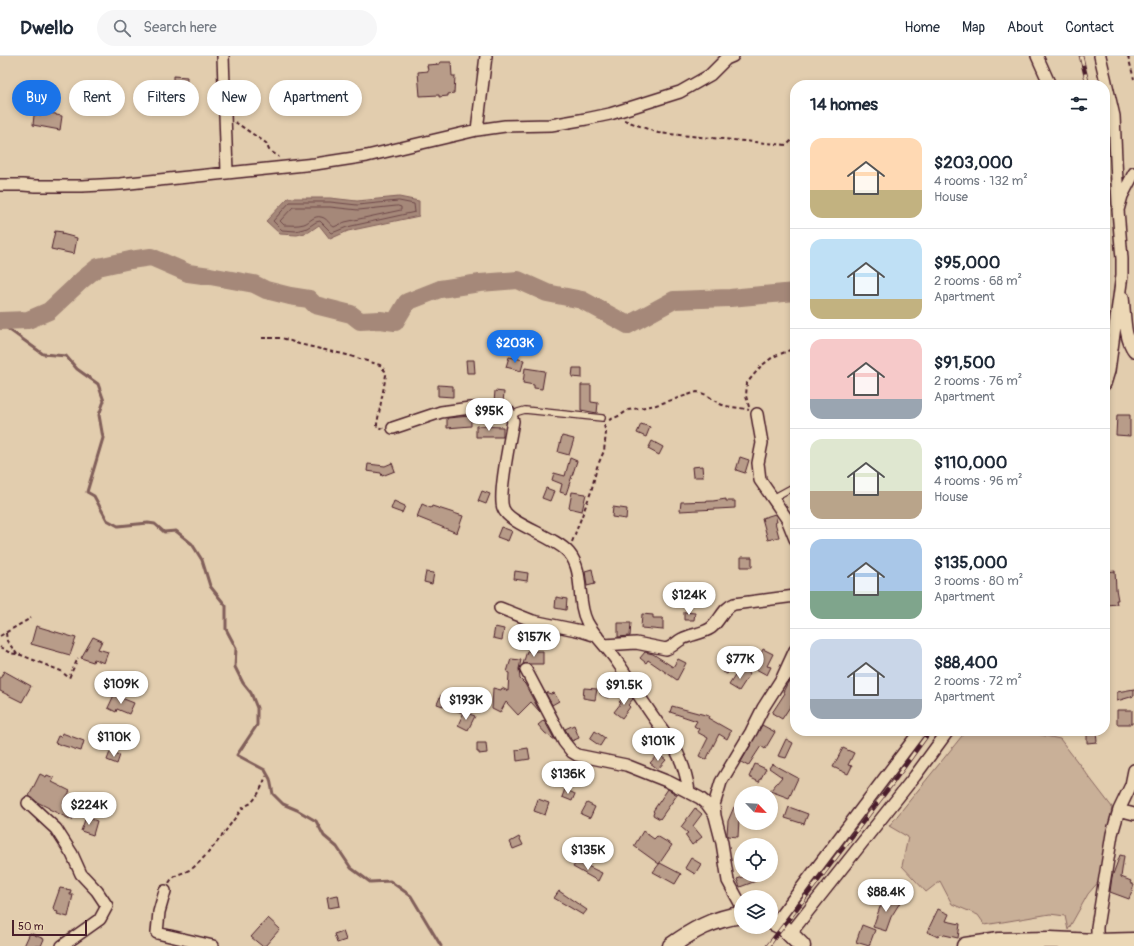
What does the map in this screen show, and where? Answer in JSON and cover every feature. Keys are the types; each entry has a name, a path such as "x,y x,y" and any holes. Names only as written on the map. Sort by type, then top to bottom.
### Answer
{"street":[{"path":"223,56 224,80"},
{"path":"477,130 486,56"},
{"path":"1037,56 1048,80"},
{"path":"1100,56 1106,80"},
{"path":"0,186 23,184 35,186 82,186 120,184 287,166 367,156 477,130 505,126 551,125 610,114 680,92 710,75 728,57"},
{"path":"1110,99 1114,116 1122,275 1128,335 1130,346 1134,351"},
{"path":"225,116 227,172"},
{"path":"1118,210 1122,196 1134,173"},
{"path":"1110,364 1122,275"},
{"path":"1110,347 1113,342"},
{"path":"393,428 441,412 470,408 506,410 512,416 513,421 502,488 501,502 503,509 507,515 514,520 555,542 570,553 577,570 584,616 591,629 619,663 646,706 678,751 686,775 688,791"},
{"path":"754,412 762,442 758,463 760,480 787,519 790,526"},
{"path":"500,608 533,621 581,631 601,641 636,643 666,650 682,639 709,629 716,624 729,605 790,597"},
{"path":"734,892 728,881 714,805 721,782 752,732 763,708 782,678 790,661"},
{"path":"526,670 564,742 572,752 577,755 626,765 688,791 706,802 715,816"},
{"path":"782,678 790,672"},
{"path":"778,916 916,736"},
{"path":"790,934 915,776 944,736"},
{"path":"1105,943 1098,928 1112,834 1119,810 1131,785 1134,770"},
{"path":"28,803 56,829 72,854 81,874 97,891 107,906 100,919 62,946"},
{"path":"1119,810 1134,814"},
{"path":"165,891 159,912 157,933 213,946"},
{"path":"671,946 687,934 708,924 734,917"},
{"path":"778,926 790,934 802,946"},
{"path":"965,946 999,941 1105,943 1134,941"}],"lane":[{"path":"512,416 525,410 602,418"},
{"path":"773,498 790,489"}],"path":[{"path":"1128,56 1134,79"},
{"path":"610,114 658,133 787,145 790,142"},
{"path":"225,116 266,143 269,150 284,160 287,166"},
{"path":"262,338 282,338 299,344 347,355 380,365 385,371 386,375 376,424 377,427 380,428 393,428"},
{"path":"754,412 746,396 747,383 761,366 773,357 790,350"},
{"path":"570,553 573,540 591,492 597,467 604,451 606,434 602,418 609,420 628,410 656,404 697,392 714,399 723,405 754,412"},
{"path":"0,636 30,618"},
{"path":"6,633 7,642 18,655"},
{"path":"1,647 10,653 62,670 69,678 78,658"},
{"path":"165,891 171,879 179,873 190,870 211,850 218,842 220,836 231,825 242,808 250,803 260,792 266,776"}],"shaded area":[{"path":"962,736 1046,736 1060,739 1112,807 1100,880 1088,894 1068,930 1065,916 1050,914 985,925 978,915 952,904 940,881 926,892 902,866 908,837 889,826"}],"water":[{"path":"399,197 419,201 419,216 348,231 330,239 319,225 309,232 297,235 280,234 266,221 288,198 330,198 357,201"}],"building":[{"path":"440,62 451,62 452,76 455,76 454,93 448,94 448,96 439,97 439,95 420,96 418,72 428,71 427,65 440,64"},
{"path":"173,76 187,77 187,80 173,80"},
{"path":"34,116 62,116 60,130 33,125"},
{"path":"55,231 63,232 62,234 77,238 74,254 51,249"},
{"path":"509,357 524,360 521,371 506,367"},
{"path":"466,360 474,360 475,373 467,373"},
{"path":"525,368 545,371 542,389 534,388 534,385 523,383"},
{"path":"573,368 582,368 582,378 572,377"},
{"path":"438,385 453,386 453,397 438,396"},
{"path":"581,385 591,385 591,402 598,403 597,413 581,410"},
{"path":"495,391 504,392 503,403 494,402"},
{"path":"1117,415 1130,415 1130,436 1116,435"},
{"path":"471,416 471,426 447,428 447,418"},
{"path":"641,424 650,427 646,437 637,433"},
{"path":"476,426 503,427 503,437 476,437"},
{"path":"562,436 574,439 569,455 558,452"},
{"path":"652,441 663,447 659,455 648,449"},
{"path":"740,457 749,460 745,473 736,470"},
{"path":"570,458 577,461 566,494 560,492 562,484 552,480 554,473 565,476"},
{"path":"392,463 395,471 382,476 381,473 367,471 368,464 385,466"},
{"path":"702,466 703,477 693,477 692,467"},
{"path":"546,488 554,491 550,501 542,498"},
{"path":"482,491 490,494 486,504 478,501"},
{"path":"572,492 586,494 582,511 569,508"},
{"path":"726,499 726,501 735,501 735,508 680,511 681,502"},
{"path":"394,501 405,506 402,513 391,509"},
{"path":"422,504 431,508 432,506 463,516 457,533 417,517"},
{"path":"613,507 627,509 626,519 612,517"},
{"path":"775,514 777,522 775,522 779,537 768,540 762,518"},
{"path":"501,527 512,531 508,541 497,537"},
{"path":"741,557 752,557 752,567 741,567"},
{"path":"592,569 595,584 587,586 585,571"},
{"path":"515,571 528,573 527,581 514,579"},
{"path":"1115,571 1118,600 1116,600 1117,604 1110,605 1110,572"},
{"path":"426,572 434,573 432,584 424,582"},
{"path":"556,597 567,599 566,610 555,608"},
{"path":"684,612 695,613 694,620 684,620"},
{"path":"642,614 653,615 653,618 663,618 663,630 641,628"},
{"path":"618,623 631,623 630,636 618,637"},
{"path":"523,624 528,626 528,634 525,644 517,642"},
{"path":"36,626 76,638 70,655 31,644"},
{"path":"495,627 504,629 502,640 493,638"},
{"path":"93,637 102,641 98,649 108,652 104,663 94,659 93,662 81,658"},
{"path":"763,649 773,654 767,666 771,667 767,675 754,668"},
{"path":"527,651 543,651 543,664 523,664"},
{"path":"732,651 739,655 727,674 722,671"},
{"path":"645,652 653,654 673,667 678,659 686,663 677,680 648,660 646,663 640,658"},
{"path":"511,659 521,660 519,669 520,679 525,684 540,712 531,702 518,715 506,702 500,713 492,709 493,688 501,690 502,688 508,691 509,673 507,672"},
{"path":"740,668 750,674 739,691 729,685"},
{"path":"4,671 31,686 22,702 0,691 0,679"},
{"path":"790,681 790,707 782,719 772,713 785,693 783,692"},
{"path":"603,685 611,688 608,698 600,694"},
{"path":"584,688 597,689 595,700 583,698"},
{"path":"1134,689 1134,696 1117,701 1117,692"},
{"path":"545,692 551,694 554,693 559,701 552,705"},
{"path":"628,693 633,699 628,705 630,707 622,718 614,712 621,703 619,702"},
{"path":"114,695 134,703 129,714 117,709 116,712 108,708"},
{"path":"441,695 451,701 465,705 463,713 437,704"},
{"path":"672,706 709,716 708,718 731,731 727,739 719,734 706,760 699,756 708,738 697,732 699,729 694,726 697,721 670,712"},
{"path":"1117,710 1132,710 1132,724 1117,724"},
{"path":"464,712 475,716 468,730 458,725"},
{"path":"544,720 555,740 545,733 538,725"},
{"path":"574,725 579,738 572,741 565,729"},
{"path":"762,725 775,732 765,749 761,746 748,766 741,762"},
{"path":"595,731 605,738 600,746 590,739"},
{"path":"62,733 84,741 81,751 55,743 58,736 61,737"},
{"path":"1087,736 1096,736 1097,742 1087,743"},
{"path":"786,739 793,743 786,758 778,756"},
{"path":"477,743 486,743 487,753 479,754 479,752 477,752"},
{"path":"528,748 530,759 517,761 516,750"},
{"path":"843,748 854,753 848,765 852,766 848,774 833,767"},
{"path":"110,752 120,755 117,764 107,760"},
{"path":"658,754 666,760 658,769 650,763"},
{"path":"755,764 766,769 759,782 749,777"},
{"path":"772,764 798,778 789,798 778,794 778,786 774,786 782,777 769,768"},
{"path":"40,774 46,777 47,775 54,778 52,782 70,791 63,803 77,808 72,820 49,809 29,796"},
{"path":"565,789 575,794 572,801 562,797"},
{"path":"668,789 677,795 660,819 653,815 653,811"},
{"path":"538,799 549,803 545,815 534,811"},
{"path":"587,803 595,807 590,818 581,814"},
{"path":"734,807 734,830 738,830 738,837 727,836 728,821"},
{"path":"789,807 808,814 804,824 785,818"},
{"path":"695,808 702,814 693,826 702,837 692,845 685,835 688,833 681,827"},
{"path":"86,817 97,821 93,835 81,831"},
{"path":"643,831 654,839 657,836 672,845 659,864 634,846"},
{"path":"519,837 523,845 513,849 510,842"},
{"path":"1120,855 1124,856 1121,877 1131,881 1130,883 1134,885 1129,899 1110,892 1112,877"},
{"path":"691,858 701,864 695,874 685,868"},
{"path":"577,861 602,873 598,881 573,867"},
{"path":"660,863 681,874 675,884 653,872"},
{"path":"738,882 753,882 740,887"},
{"path":"60,888 71,890 70,895 73,895 68,917 57,914 58,912 54,911 53,908"},
{"path":"559,891 587,910 583,915 554,898"},
{"path":"338,895 340,906 329,908 327,897"},
{"path":"892,895 901,901 891,917 886,931 873,927 880,907 887,898 890,899"},
{"path":"938,909 949,914 946,921 960,924 958,938 940,934 938,937 927,932"},
{"path":"268,918 280,929 265,946 262,946 251,937"},
{"path":"862,925 875,930 869,946 856,942"},
{"path":"343,931 346,940 337,943 334,934"},
{"path":"30,933 44,939 41,946 24,946"}],"waterway":[{"path":"0,321 28,320 49,311 98,267 151,257 188,273 254,284 266,290 309,299 315,305 351,314 360,321 380,320 395,322 407,302 440,289 480,283 518,280 547,293 582,300 628,325 674,300 730,298 790,292"},
{"path":"0,323 43,354 66,356 77,369 98,384 104,401 99,415 103,438 87,492 94,496 107,520 118,526 148,523 155,524 164,532 176,531 192,544 202,560 210,586 226,606 226,629 236,648 235,667 243,683 251,693 257,708 257,725 237,755 265,770 270,779 273,794 283,804 316,821 324,836 337,847 351,868 370,882 390,881 411,896 441,946"}],"railway":[{"path":"1081,56 1087,80"},
{"path":"768,946 888,789 926,736"}]}
